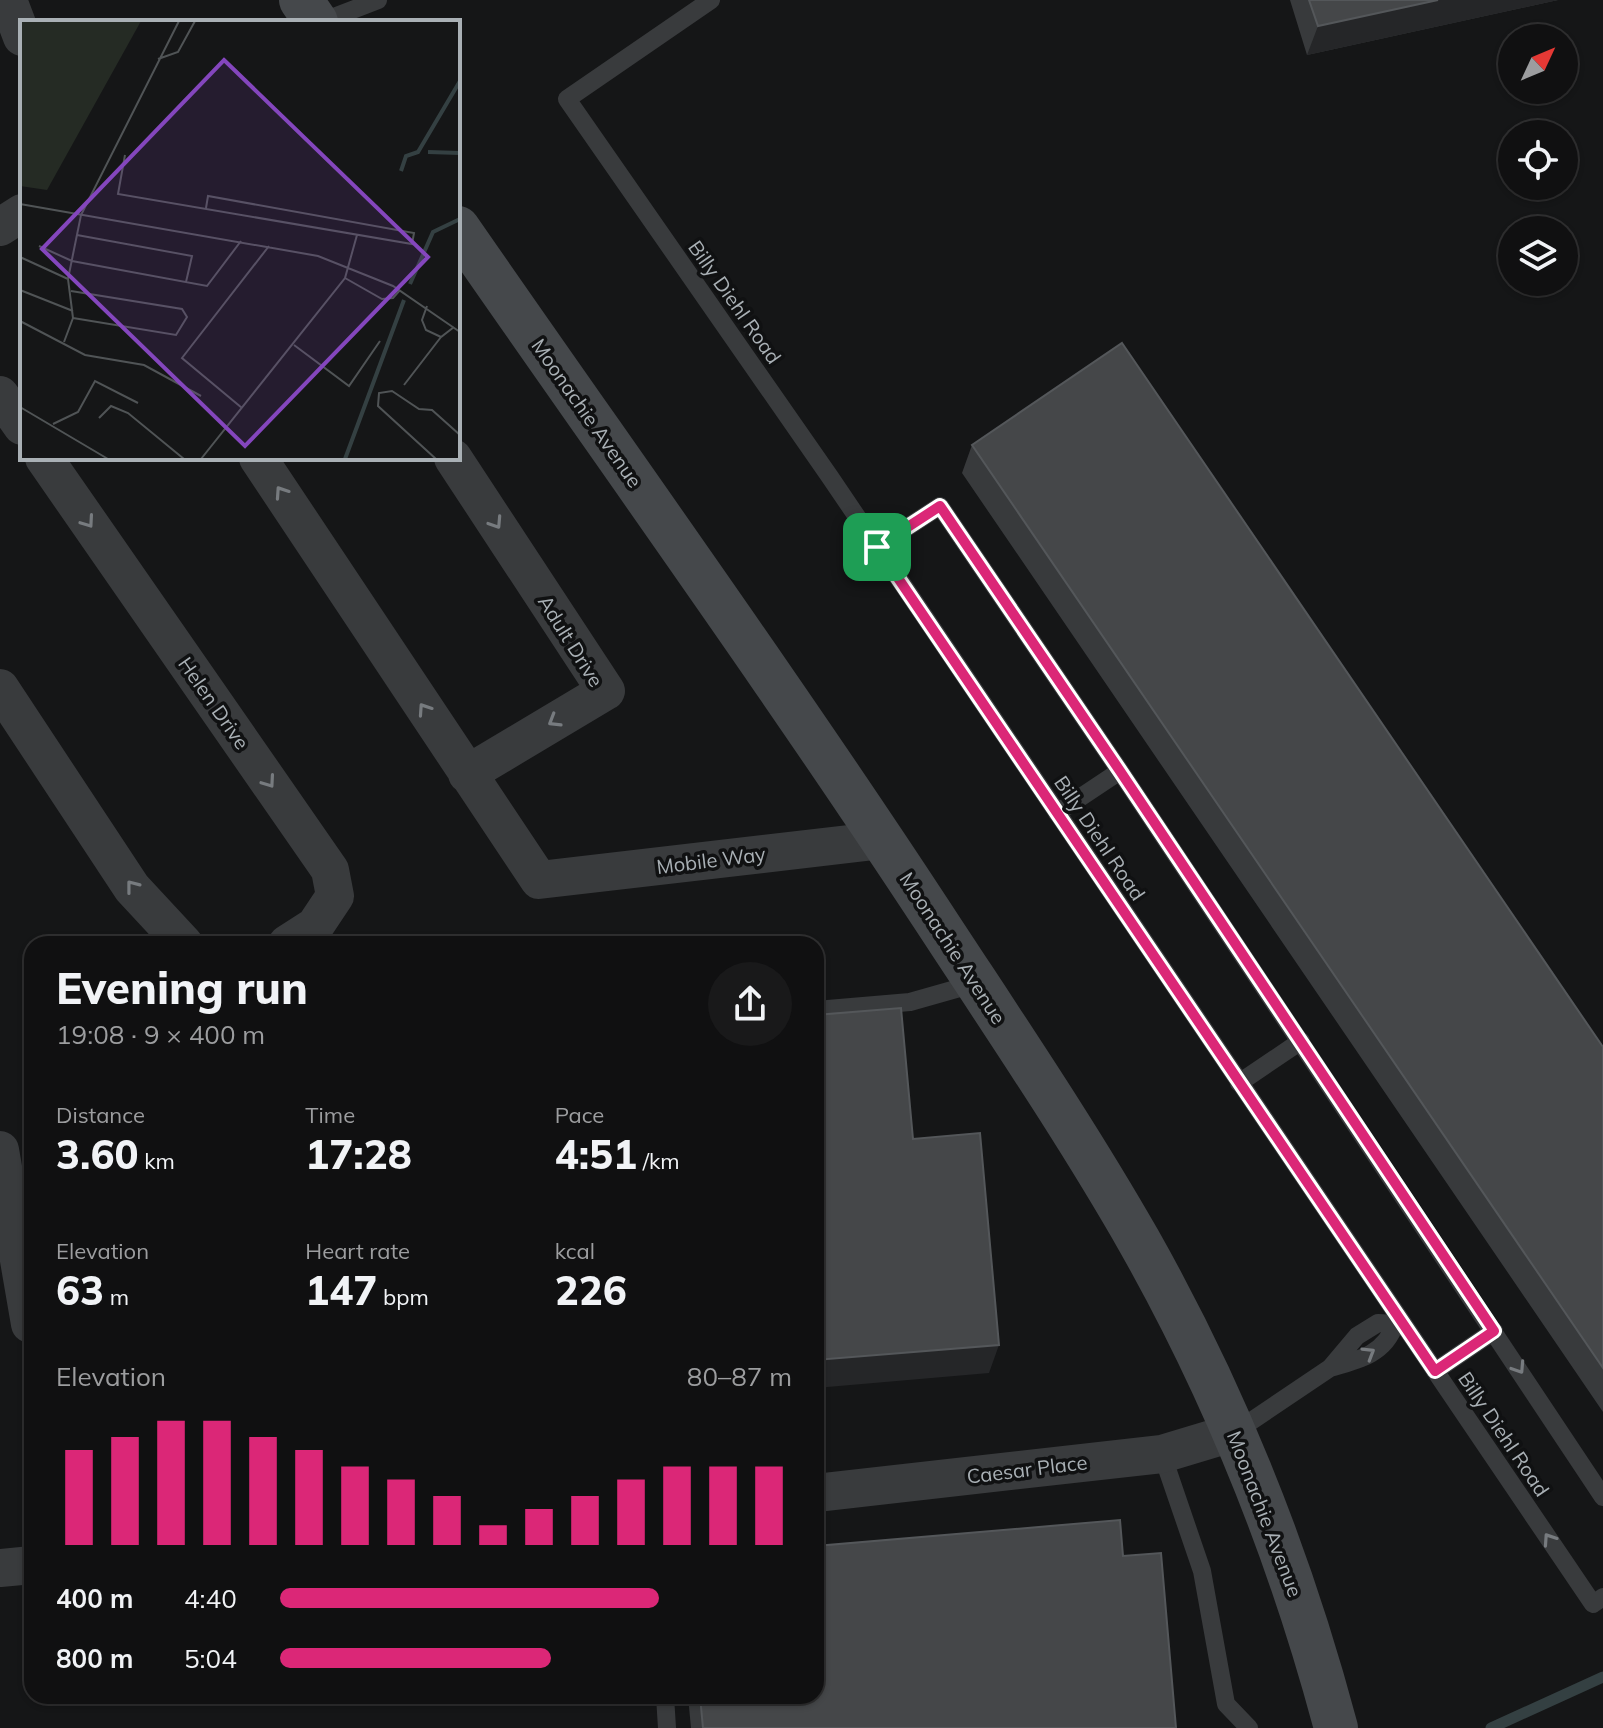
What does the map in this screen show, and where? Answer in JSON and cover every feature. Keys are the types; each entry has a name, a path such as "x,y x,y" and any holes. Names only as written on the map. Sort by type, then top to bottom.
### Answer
{"main road":[{"path":"301,0 316,20"},
{"name":"Moonachie Avenue","path":"460,231 883,840 1063,1114 1141,1244 1235,1432 1294,1590 1336,1728"}],"street":[{"path":"8,0 20,32"},
{"path":"0,227 20,214"},
{"path":"0,395 20,423"},
{"name":"Helen Drive","path":"45,460 330,870 335,896 315,926 299,936"},
{"path":"259,460 467,774"},
{"name":"Adult Drive","path":"454,460 606,691 467,774"},
{"path":"0,688 132,888 177,936"},
{"name":"Mobile Way","path":"467,774 539,880 883,840"},
{"path":"0,1150 24,1289"},
{"name":"Caesar Place","path":"824,1492 1162,1454 1235,1432"},
{"path":"0,1568 24,1566"}],"lane":[{"path":"323,20 378,0"},
{"name":"Billy Diehl Road","path":"711,0 567,99 877,547 1398,1322 1598,1600"},
{"path":"877,547 940,506 1301,1041 1603,1497"},
{"path":"1057,813 1120,771"},
{"path":"824,1009 910,1002 977,983"},
{"path":"1239,1083 1301,1041"},
{"path":"1235,1432 1330,1368 1361,1360 1390,1340 1398,1322"},
{"path":"1435,1371 1494,1331"},
{"path":"1162,1454 1202,1571 1226,1704 1249,1728"},
{"path":"666,1704 667,1728"}],"building":[{"path":"1309,0 1438,0 1318,26"},
{"path":"1122,343 1603,1047 1603,1368 972,445"},
{"path":"901,1008 913,1139 980,1133 999,1345 824,1359 824,1014"},
{"path":"1120,1520 1123,1556 1161,1553 1176,1728 703,1728 701,1704 824,1704 824,1545"}],"waterway":[{"path":"1491,1728 1603,1677"}],"route":[{"path":"940,506 1494,1331 1435,1371 877,547 940,506"}]}
